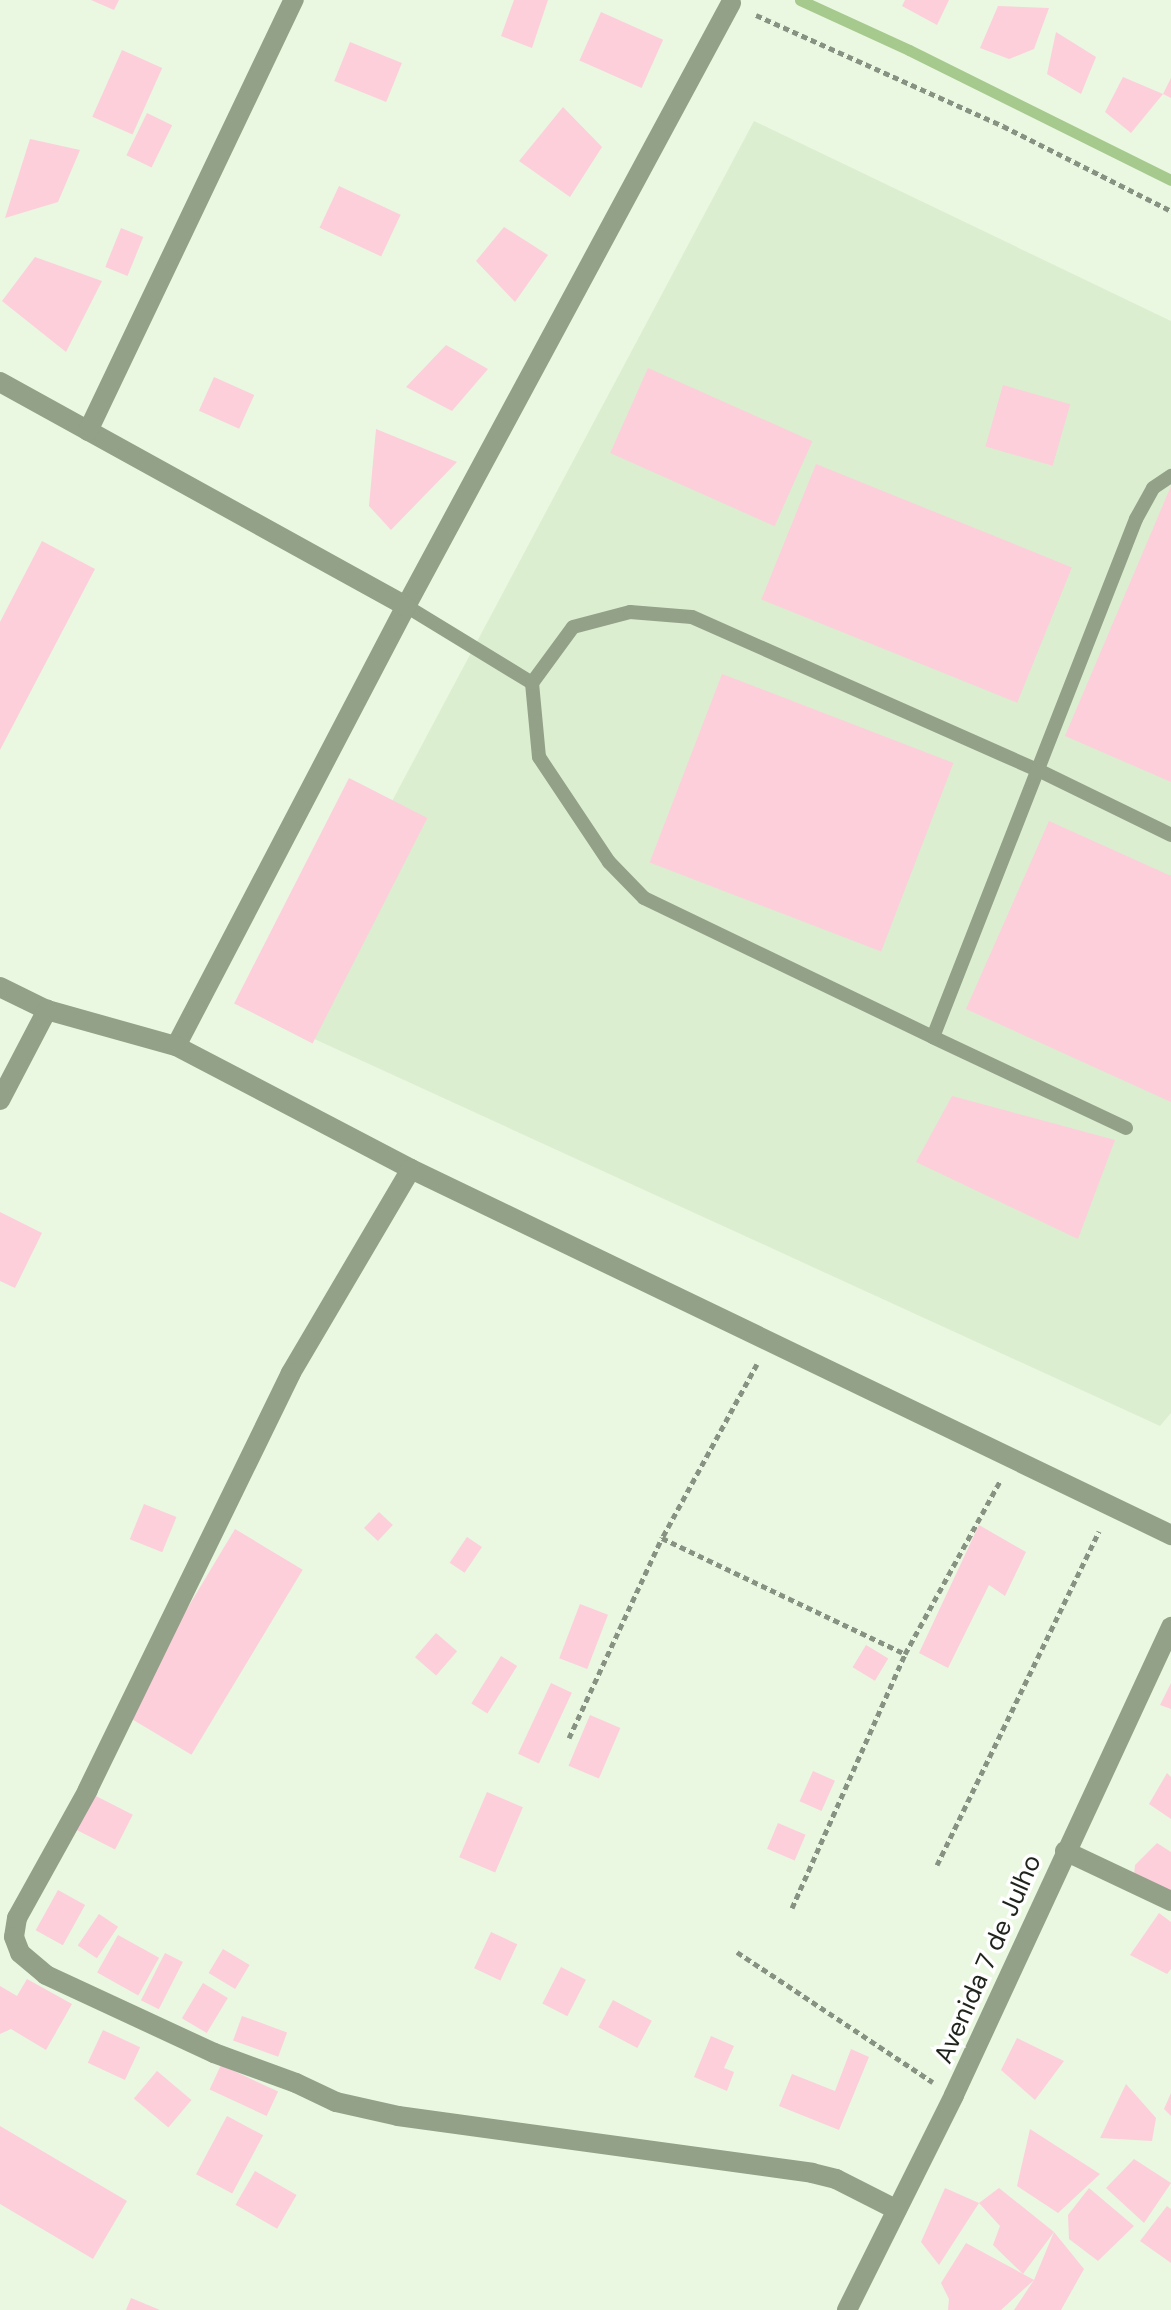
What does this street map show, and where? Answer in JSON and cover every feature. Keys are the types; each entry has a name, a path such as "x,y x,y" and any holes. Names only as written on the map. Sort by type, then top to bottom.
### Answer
{"street":[{"path":"88,431 294,0"},
{"path":"176,1046 406,606 731,3"},
{"path":"0,382 406,606"},
{"path":"0,987 47,1010 176,1046 411,1169 1014,1456 1111,1508 1171,1535"},
{"path":"0,1100 47,1010"},
{"path":"411,1169 291,1373 88,1790 17,1918 14,1937 20,1953 46,1975 214,2053 296,2083 336,2102 398,2116 812,2173 836,2179 897,2210"},
{"name":"Avenida 7 de Julho","path":"853,2308 1171,1627"},
{"path":"1065,1851 1171,1901"}],"lane":[{"path":"933,1037 1136,519 1153,488 1171,476"},
{"path":"406,606 532,683"},
{"path":"1126,1128 644,898 609,862 539,757 532,683 573,627 630,612 692,617 1038,770 1171,835"}],"path":[{"path":"731,3 1003,126 1171,211"},
{"path":"569,1738 662,1538 770,1339"},
{"path":"792,1908 905,1654 1014,1456"},
{"path":"937,1865 1111,1508"},
{"path":"662,1538 905,1654"},
{"path":"737,1952 954,2095"}],"shaded area":[{"path":"754,121 1171,321 1171,1413 1160,1426 275,1021"}],"building":[{"path":"91,0 119,0 114,10"},
{"path":"514,0 548,0 532,48 501,36"},
{"path":"905,0 949,0 937,25 902,6"},
{"path":"998,6 1049,8 1034,49 1009,59 980,48"},
{"path":"601,12 663,40 642,88 579,60"},
{"path":"1056,32 1096,57 1081,94 1047,74"},
{"path":"350,42 402,63 386,102 334,81"},
{"path":"122,50 162,68 133,135 92,117"},
{"path":"1123,77 1163,94 1131,133 1105,112"},
{"path":"1171,78 1171,98 1163,94"},
{"path":"563,107 602,147 570,197 519,161"},
{"path":"147,113 172,125 152,168 126,155"},
{"path":"30,139 80,150 58,202 5,218"},
{"path":"339,186 401,215 381,256 320,228"},
{"path":"504,227 548,255 515,302 476,261"},
{"path":"121,228 143,237 128,276 105,267"},
{"path":"35,257 102,281 66,352 2,301"},
{"path":"446,345 488,369 452,411 406,387"},
{"path":"648,368 812,441 775,526 610,453"},
{"path":"214,377 254,395 239,429 199,411"},
{"path":"1003,385 1070,404 1053,466 985,447"},
{"path":"376,429 457,462 391,530 369,506"},
{"path":"816,464 1072,567 1017,703 761,599"},
{"path":"1171,486 1171,782 1065,736"},
{"path":"42,541 95,569 0,750 0,622"},
{"path":"722,674 954,763 881,951 650,863"},
{"path":"349,778 427,818 313,1043 234,1003"},
{"path":"1049,821 1171,876 1171,1102 966,1009"},
{"path":"952,1096 1115,1140 1078,1239 916,1162"},
{"path":"0,1212 42,1233 15,1288 0,1281"},
{"path":"144,1504 176,1517 162,1552 130,1539"},
{"path":"379,1512 393,1525 378,1541 364,1528"},
{"path":"979,1525 1026,1552 1005,1596 989,1585 948,1668 919,1653"},
{"path":"235,1529 303,1570 191,1755 124,1714"},
{"path":"467,1537 482,1547 465,1573 450,1563"},
{"path":"580,1604 608,1615 587,1669 559,1658"},
{"path":"436,1633 457,1651 436,1676 415,1657"},
{"path":"866,1645 888,1658 875,1681 853,1667"},
{"path":"501,1656 517,1666 487,1714 471,1703"},
{"path":"551,1683 572,1693 539,1763 518,1754"},
{"path":"1171,1683 1171,1709 1160,1705"},
{"path":"590,1715 620,1728 599,1779 569,1766"},
{"path":"813,1771 835,1781 822,1811 800,1801"},
{"path":"1167,1773 1171,1777 1171,1819 1149,1804"},
{"path":"487,1792 523,1807 495,1873 459,1857"},
{"path":"90,1793 133,1815 115,1850 72,1828"},
{"path":"778,1823 806,1835 795,1860 767,1849"},
{"path":"1157,1843 1171,1852 1171,1892 1134,1875 1135,1865"},
{"path":"58,1890 85,1905 63,1945 36,1930"},
{"path":"1159,1913 1171,1922 1171,1969 1167,1974 1130,1955"},
{"path":"99,1914 118,1927 97,1958 78,1946"},
{"path":"491,1932 517,1944 500,1981 474,1968"},
{"path":"118,1935 159,1958 138,1995 97,1973"},
{"path":"223,1949 250,1965 235,1989 209,1973"},
{"path":"165,1953 183,1962 159,2009 141,2000"},
{"path":"561,1967 586,1980 567,2016 542,2004"},
{"path":"27,1979 72,2004 46,2050 11,2029 0,2034 0,1986 17,1996"},
{"path":"203,1983 228,1998 207,2033 182,2018"},
{"path":"613,2000 652,2021 637,2048 598,2027"},
{"path":"242,2016 287,2032 278,2057 233,2040"},
{"path":"103,2030 140,2047 125,2080 88,2063"},
{"path":"711,2036 734,2046 724,2068 734,2072 727,2091 694,2077"},
{"path":"1017,2038 1064,2061 1035,2100 1001,2070"},
{"path":"851,2049 869,2057 839,2130 779,2106 792,2074 835,2091"},
{"path":"221,2065 278,2092 267,2116 210,2089"},
{"path":"157,2071 191,2100 168,2128 134,2099"},
{"path":"1126,2084 1156,2118 1152,2141 1100,2138"},
{"path":"1171,2093 1171,2116 1164,2109"},
{"path":"227,2116 263,2135 232,2194 196,2174"},
{"path":"0,2126 127,2201 93,2259 0,2204"},
{"path":"1030,2129 1100,2174 1058,2213 1017,2186"},
{"path":"1134,2159 1171,2183 1144,2223 1106,2188"},
{"path":"255,2171 297,2195 277,2229 236,2205"},
{"path":"945,2188 979,2203 939,2265 921,2242"},
{"path":"999,2188 1054,2232 1023,2274 993,2245 1000,2226 979,2203"},
{"path":"1089,2188 1134,2226 1098,2261 1069,2239 1068,2215"},
{"path":"1167,2206 1171,2209 1171,2263 1140,2241"},
{"path":"1054,2232 1084,2269 1061,2310 1014,2310 1034,2280"},
{"path":"966,2243 1034,2280 1001,2310 948,2310 949,2299 941,2283"},
{"path":"131,2298 160,2310 126,2310"}],"waterway":[{"path":"800,0 909,50 1171,180"}]}
